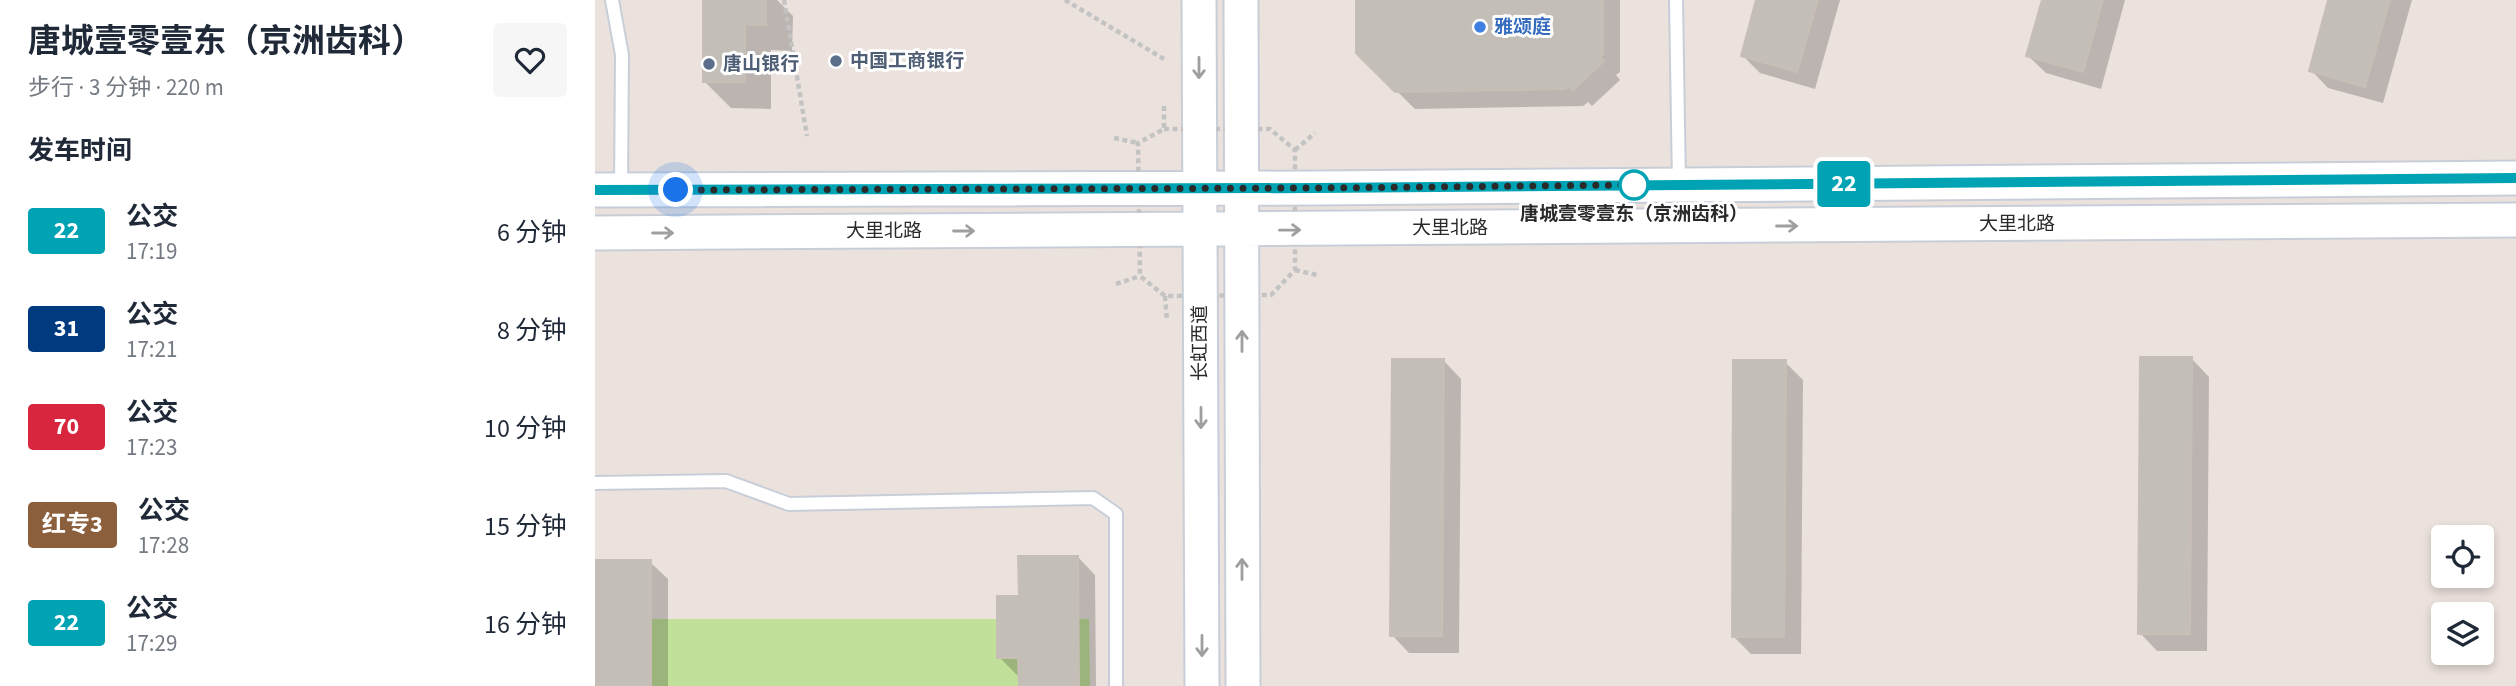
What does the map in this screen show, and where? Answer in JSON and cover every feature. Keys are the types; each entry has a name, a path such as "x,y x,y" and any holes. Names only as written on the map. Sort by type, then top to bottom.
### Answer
{"main road":[{"name":"长虹西道","path":"1199,0 1202,686"},
{"path":"1241,0 1243,686"},
{"path":"608,190 1242,189 2516,178"},
{"name":"大里北路","path":"595,233 2516,220"}],"lane":[{"path":"608,190 622,55 612,0"},
{"path":"1676,0 1679,185"},
{"path":"595,483 726,481 789,504 1093,498 1116,513 1116,686"}],"path":[{"path":"784,0 807,136"},
{"path":"1065,0 1164,59"},
{"path":"1164,106 1164,128"},
{"path":"1295,150 1315,133"},
{"path":"1114,138 1138,143"},
{"path":"1295,270 1317,275"},
{"path":"1116,284 1140,276"},
{"path":"1165,296 1167,321"}],"green space":[{"path":"595,619 1089,619 1090,686 595,686"}],"building":[{"path":"703,0 766,0 766,25 745,24 745,82 703,82"},
{"name":"雅颂庭","path":"1356,0 1603,0 1603,54 1600,57 1604,61 1573,90 1569,86 1565,89 1395,92 1356,53"},
{"path":"1756,0 1818,0 1797,72 1741,56"},
{"path":"2042,0 2103,0 2083,72 2026,56"},
{"path":"2328,0 2390,0 2365,87 2309,71"},
{"path":"2140,357 2192,357 2190,634 2138,634"},
{"path":"1392,359 1444,359 1442,636 1390,636"},
{"path":"1733,360 1786,360 1784,637 1732,637"},
{"path":"1018,556 1078,556 1079,686 1019,686 1018,658 997,658 997,596 1019,596"},
{"path":"595,560 651,560 651,686 595,686"}],"bus line":[{"name":"22","path":"595,190 1242,189 2516,178"}],"place":[{"name":"雅颂庭","path":"1480,27"},
{"name":"中国工商银行","path":"836,61"},
{"name":"唐山银行","path":"709,64"},
{"name":"唐城壹零壹东（京洲齿科）","path":"1634,185"}],"route":[{"path":"676,190 1634,185"}]}
